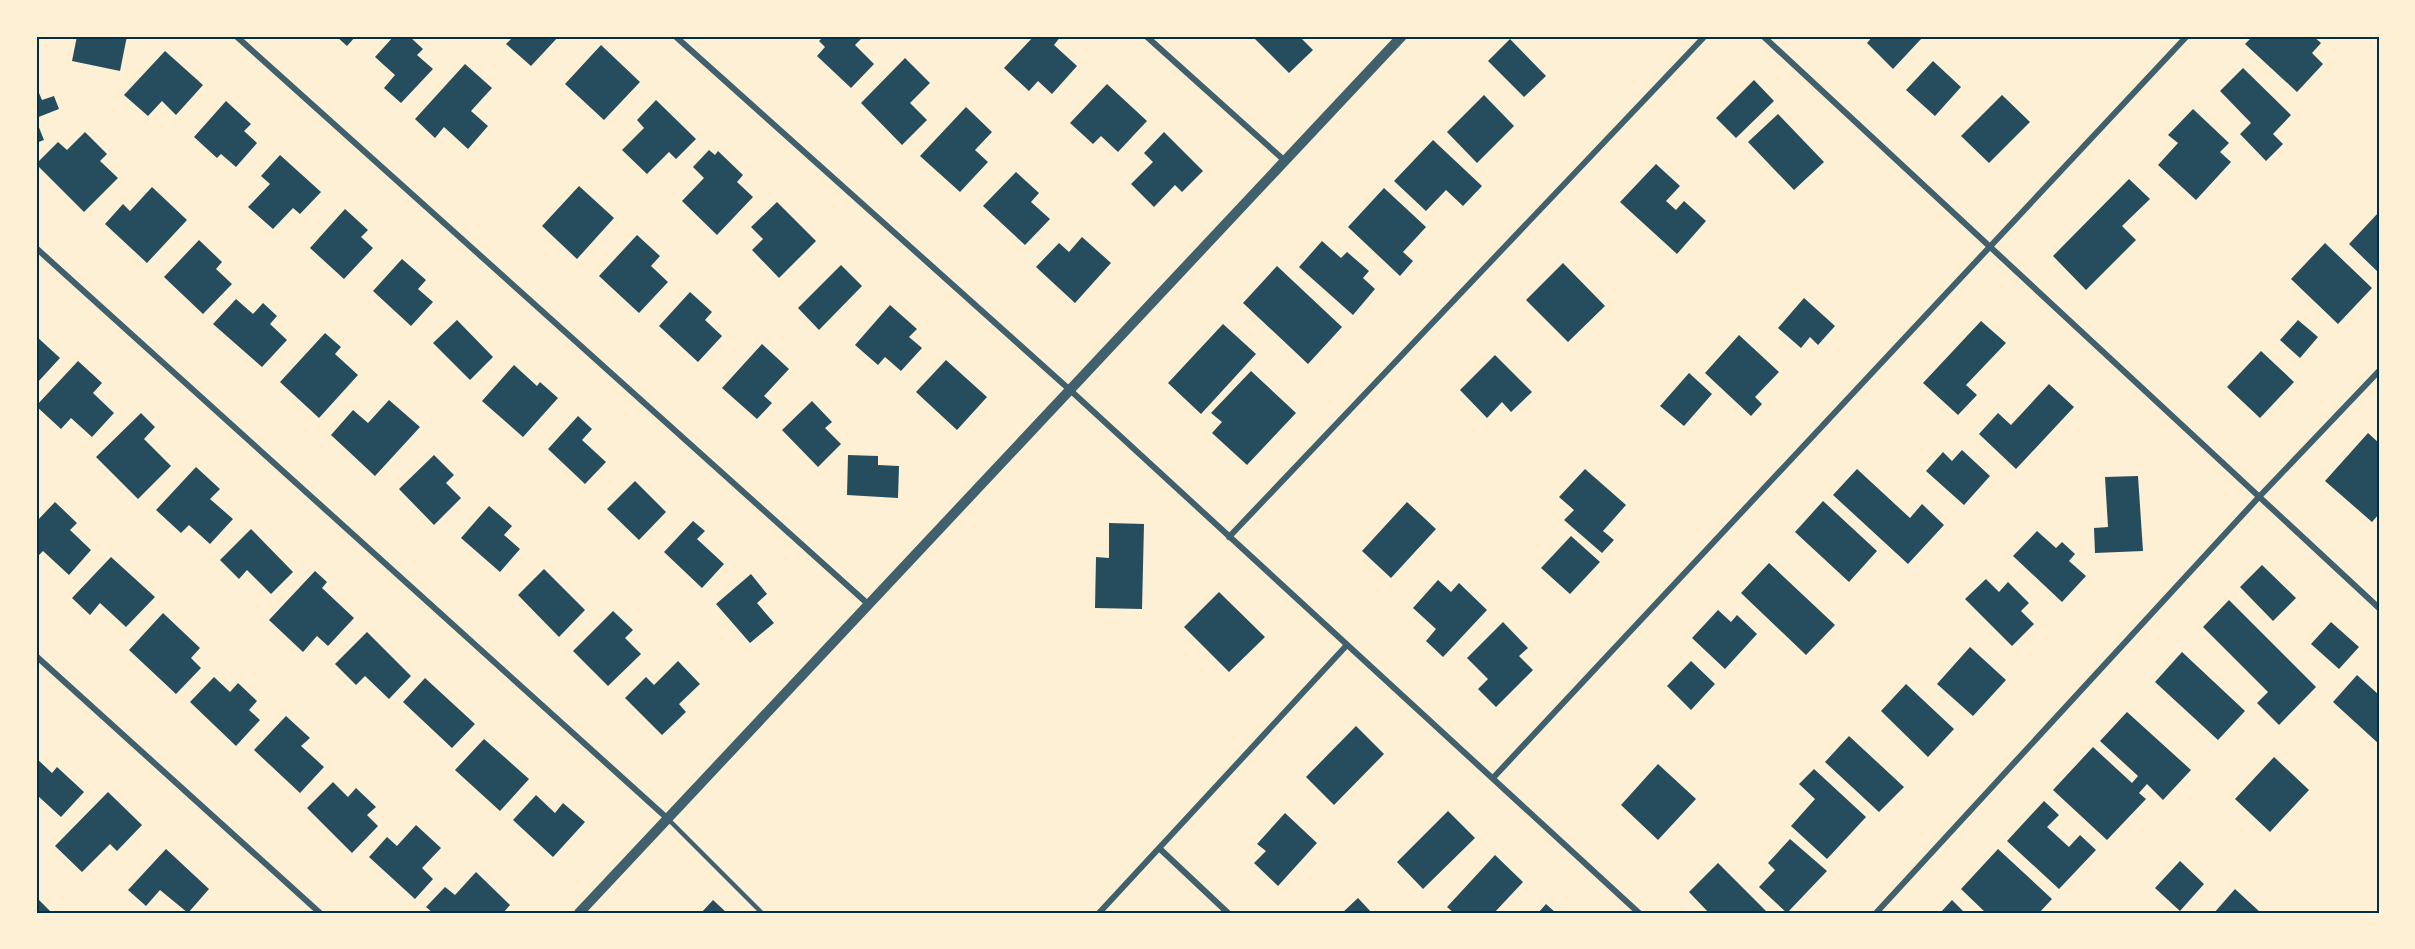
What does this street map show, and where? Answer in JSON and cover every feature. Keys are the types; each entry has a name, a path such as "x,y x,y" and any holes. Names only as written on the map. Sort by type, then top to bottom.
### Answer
{"street":[{"path":"236,36 868,604"},
{"path":"675,36 1070,390 1639,913"},
{"path":"1146,36 1285,161"},
{"path":"579,913 1402,36"},
{"path":"1229,537 1705,36"},
{"path":"1763,36 2379,608"},
{"path":"1493,778 2187,36"},
{"path":"36,248 668,819"},
{"path":"1876,913 2258,498 2379,371"},
{"path":"1099,913 1346,646"},
{"path":"36,656 320,913"},
{"path":"1159,848 1228,913"}],"lane":[{"path":"668,819 762,913"}],"building":[{"path":"77,36 127,36 120,71 72,61"},
{"path":"336,36 356,36 347,46"},
{"path":"394,36 409,36 423,49 417,55 433,69 401,103 384,88 395,75 375,57"},
{"path":"514,36 559,36 531,66 506,44"},
{"path":"824,36 863,37 855,45 874,64 851,88 817,56 825,47 819,41"},
{"path":"1034,36 1061,36 1054,45 1077,66 1052,94 1038,81 1029,91 1004,68"},
{"path":"1258,36 1299,36 1313,50 1289,73 1255,39"},
{"path":"1873,36 1919,36 1921,39 1893,69 1867,43"},
{"path":"2253,36 2313,36 2321,43 2312,53 2323,64 2297,92 2245,44"},
{"path":"1510,39 1546,76 1524,97 1488,61"},
{"path":"601,45 640,82 604,120 565,84"},
{"path":"165,51 203,85 176,115 162,101 148,116 124,95"},
{"path":"905,58 930,83 910,103 927,120 902,145 861,103"},
{"path":"1933,61 1961,87 1935,116 1906,90"},
{"path":"465,64 492,88 471,111 488,126 468,149 444,127 435,138 415,119"},
{"path":"2243,68 2291,115 2273,134 2283,144 2266,161 2240,134 2251,123 2220,91"},
{"path":"1754,80 1774,101 1736,138 1716,118"},
{"path":"1107,84 1147,121 1118,152 1101,136 1093,144 1070,123"},
{"path":"36,86 42,100 54,96 59,109 36,118"},
{"path":"1484,95 1514,126 1477,163 1447,132"},
{"path":"2002,95 2030,122 1989,163 1961,136"},
{"path":"656,100 696,139 676,159 669,152 647,174 622,150 644,128 637,120"},
{"path":"226,101 251,124 244,131 257,143 236,167 221,154 217,158 194,137"},
{"path":"966,107 992,132 975,150 988,162 960,192 920,156"},
{"path":"2193,109 2229,143 2220,152 2231,162 2196,200 2158,165 2178,143 2168,135"},
{"path":"1778,114 1824,162 1794,190 1748,142"},
{"path":"36,120 44,140 36,143"},
{"path":"85,132 107,154 100,161 118,178 84,212 36,164 58,142 67,150"},
{"path":"1164,132 1203,171 1182,192 1175,185 1154,207 1131,184 1153,162 1144,153"},
{"path":"1433,140 1482,186 1463,206 1446,190 1426,211 1394,181"},
{"path":"709,150 715,155 718,151 743,175 737,182 753,197 717,235 682,201 704,178 693,167"},
{"path":"280,155 321,192 300,214 293,208 273,229 248,207 270,184 261,176"},
{"path":"1656,164 1680,186 1666,201 1676,210 1684,201 1706,221 1677,254 1620,202"},
{"path":"1016,172 1039,193 1031,202 1050,219 1025,245 983,206"},
{"path":"2129,179 2150,199 2122,226 2136,240 2086,290 2053,256"},
{"path":"579,186 614,218 577,259 542,226"},
{"path":"152,187 187,220 147,263 105,224 123,204 130,211"},
{"path":"1384,188 1426,227 1403,252 1413,261 1400,276 1348,227"},
{"path":"777,202 816,241 779,278 752,250 763,239 751,227"},
{"path":"345,209 368,230 361,237 373,248 344,279 310,248"},
{"path":"2379,212 2379,273 2349,244"},
{"path":"637,235 660,256 651,266 668,282 639,313 599,276"},
{"path":"1082,237 1111,263 1075,303 1036,267 1059,243 1069,252"},
{"path":"199,240 222,262 216,269 232,284 203,314 164,277"},
{"path":"1322,241 1341,258 1347,252 1369,271 1363,278 1375,289 1353,315 1299,267"},
{"path":"2325,243 2372,288 2338,324 2291,279"},
{"path":"402,259 426,280 418,289 433,302 411,326 373,291"},
{"path":"1563,263 1605,306 1568,342 1526,300"},
{"path":"841,265 862,286 819,330 798,308"},
{"path":"1277,266 1342,327 1308,364 1243,303"},
{"path":"690,292 712,312 705,320 722,336 698,362 659,326"},
{"path":"1804,298 1835,326 1818,345 1810,337 1801,348 1778,328"},
{"path":"236,299 253,314 263,303 277,316 270,324 287,340 262,367 213,324"},
{"path":"890,305 917,329 909,337 922,348 901,371 885,357 878,365 855,345"},
{"path":"457,320 493,357 470,380 433,343"},
{"path":"2298,320 2318,337 2300,358 2280,340"},
{"path":"1981,321 2006,343 1966,385 1977,395 1958,415 1923,383"},
{"path":"1223,324 1256,354 1201,414 1168,383"},
{"path":"325,333 341,347 335,354 358,375 319,418 280,382"},
{"path":"1739,335 1779,372 1755,397 1762,404 1751,416 1705,373"},
{"path":"36,336 60,358 36,384"},
{"path":"762,344 789,369 764,396 772,403 757,419 722,388"},
{"path":"2261,351 2294,382 2260,418 2227,387"},
{"path":"1495,355 1532,392 1511,412 1502,402 1487,418 1460,390"},
{"path":"946,360 987,397 957,430 916,392"},
{"path":"78,361 102,383 93,393 114,413 92,437 71,418 61,429 36,406"},
{"path":"514,365 537,386 540,382 558,398 523,437 482,401"},
{"path":"1251,371 1296,413 1247,465 1212,433 1222,422 1211,413"},
{"path":"1689,373 1712,394 1684,426 1660,406"},
{"path":"2049,384 2074,407 2016,469 1979,434 1998,413 2011,425"},
{"path":"389,400 420,427 375,476 331,435 353,410 368,423"},
{"path":"812,401 832,422 825,428 841,444 818,467 782,430"},
{"path":"141,413 155,427 144,439 171,466 138,499 96,457"},
{"path":"578,416 592,429 582,440 606,462 585,484 548,449"},
{"path":"2368,433 2379,443 2379,514 2372,522 2325,481"},
{"path":"1962,450 1990,476 1964,505 1926,471 1943,452 1952,461"},
{"path":"434,455 454,475 446,483 461,498 434,525 399,489"},
{"path":"848,455 878,456 878,465 899,466 898,498 847,495"},
{"path":"196,467 220,489 210,499 233,519 210,544 189,525 181,533 156,510"},
{"path":"1585,469 1626,505 1603,531 1614,540 1602,553 1564,520 1574,510 1559,497"},
{"path":"1857,469 1910,518 1922,504 1944,525 1908,564 1833,495"},
{"path":"2138,476 2143,551 2095,553 2094,528 2108,527 2105,477"},
{"path":"635,481 666,512 639,540 607,509"},
{"path":"1823,501 1877,551 1849,582 1795,532"},
{"path":"55,502 77,523 70,530 91,550 69,575 43,551 36,558 36,522"},
{"path":"1407,502 1436,529 1391,578 1362,551"},
{"path":"489,506 512,526 504,535 520,549 500,572 461,538"},
{"path":"693,521 705,531 697,539 724,564 702,588 664,552"},
{"path":"1109,523 1144,524 1142,609 1095,608 1096,557 1109,558"},
{"path":"251,529 293,572 271,594 247,570 239,579 220,560"},
{"path":"2037,531 2056,548 2062,542 2075,554 2069,561 2086,576 2062,602 2013,556"},
{"path":"1571,536 1600,562 1570,594 1541,568"},
{"path":"111,557 155,597 126,627 100,603 90,615 72,598"},
{"path":"1769,563 1835,625 1806,655 1741,593"},
{"path":"2262,565 2296,598 2273,621 2240,587"},
{"path":"544,569 585,610 559,637 518,595"},
{"path":"315,571 327,582 322,588 354,618 328,646 317,636 303,652 269,620"},
{"path":"751,574 767,594 757,603 774,623 750,643 716,604"},
{"path":"1986,579 1999,592 2008,582 2029,603 2021,611 2034,624 2012,646 1965,599"},
{"path":"1438,580 1451,592 1459,583 1487,610 1443,657 1426,641 1436,629 1413,608"},
{"path":"1219,592 1265,637 1229,672 1184,627"},
{"path":"2229,600 2316,687 2279,725 2257,703 2268,692 2203,627"},
{"path":"1718,610 1731,622 1737,615 1757,634 1725,669 1692,638"},
{"path":"613,611 633,630 625,638 641,654 608,686 573,651"},
{"path":"163,613 200,648 191,658 201,668 176,694 129,650"},
{"path":"1503,622 1528,648 1519,656 1533,670 1496,707 1478,689 1488,679 1467,658"},
{"path":"2331,622 2359,647 2339,669 2311,644"},
{"path":"367,632 411,676 389,699 365,676 356,685 335,664"},
{"path":"1970,647 2006,680 1973,716 1937,684"},
{"path":"2182,652 2245,711 2218,740 2155,682"},
{"path":"678,661 700,684 679,704 686,712 662,735 625,698 646,677 654,685"},
{"path":"1691,661 1715,684 1691,710 1667,686"},
{"path":"2357,675 2379,695 2379,744 2333,702"},
{"path":"214,677 230,692 238,683 257,701 249,710 260,720 236,746 190,702"},
{"path":"425,678 475,724 452,748 403,702"},
{"path":"1906,684 1954,729 1928,757 1881,711"},
{"path":"2127,712 2191,770 2163,800 2147,784 2139,793 2146,799 2107,840 2053,790 2093,747 2132,783 2138,776 2100,741"},
{"path":"286,716 310,738 301,746 324,767 300,793 254,750"},
{"path":"1356,726 1384,754 1334,805 1306,777"},
{"path":"1849,736 1904,787 1879,812 1825,762"},
{"path":"484,739 529,779 500,811 455,770"},
{"path":"2274,757 2309,790 2270,832 2235,799"},
{"path":"36,758 52,773 57,767 84,792 61,817 38,796 36,799"},
{"path":"1658,764 1696,799 1658,840 1621,805"},
{"path":"1814,769 1866,817 1827,859 1791,826 1815,799 1799,784"},
{"path":"333,782 348,797 356,788 376,807 367,815 378,826 352,853 307,808"},
{"path":"108,792 142,825 117,851 110,844 82,872 55,846"},
{"path":"536,795 555,813 563,803 585,822 553,857 513,820"},
{"path":"2044,801 2059,815 2047,827 2069,847 2080,835 2096,850 2059,889 2007,841"},
{"path":"1448,811 1475,838 1423,889 1397,862"},
{"path":"1285,813 1317,843 1278,886 1254,863 1266,851 1257,844"},
{"path":"416,825 441,848 422,868 433,879 415,899 369,857 387,837 397,846"},
{"path":"1790,839 1827,871 1787,913 1759,887 1775,870 1768,863"},
{"path":"166,849 209,889 188,913 160,890 146,906 128,890"},
{"path":"1998,849 2052,899 2039,913 1986,913 1961,889"},
{"path":"1495,855 1523,882 1494,913 1454,913 1447,907"},
{"path":"2180,861 2204,884 2180,911 2155,888"},
{"path":"1718,863 1768,913 1709,913 1689,892"},
{"path":"476,872 510,905 503,913 433,913 426,907 445,887 455,895"},
{"path":"2235,889 2261,913 2214,913"},
{"path":"36,897 52,913 36,913"},
{"path":"1358,898 1372,913 1342,913"},
{"path":"713,900 727,913 701,913"},
{"path":"1952,900 1965,913 1940,913"},
{"path":"1546,904 1556,913 1538,913"}]}
